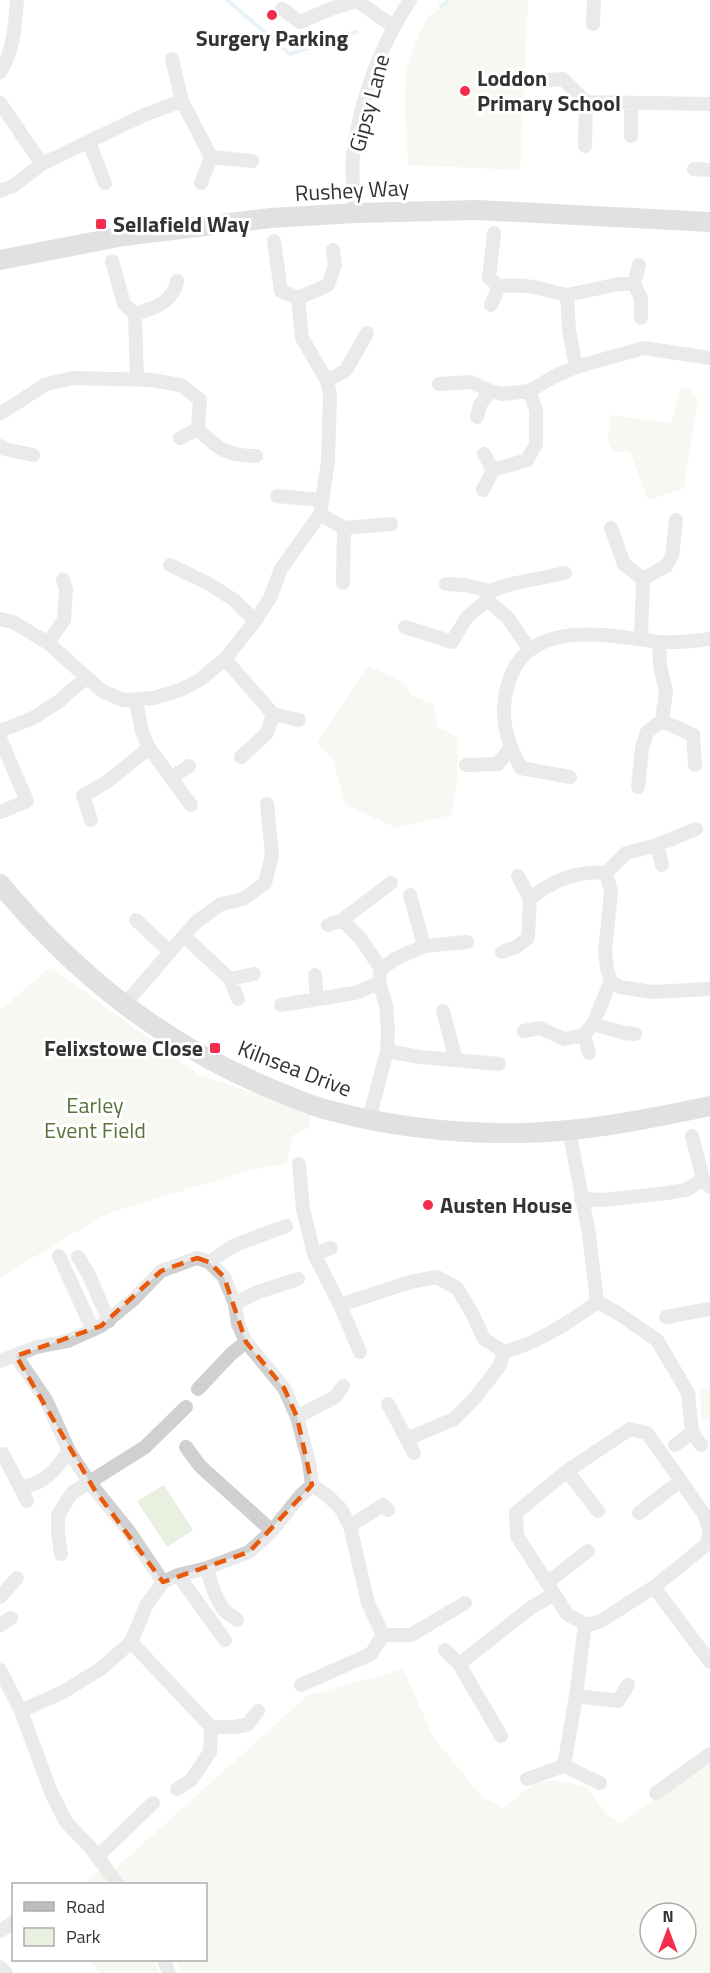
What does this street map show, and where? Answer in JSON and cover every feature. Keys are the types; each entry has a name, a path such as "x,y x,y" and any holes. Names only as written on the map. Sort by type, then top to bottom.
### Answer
{"street":[{"path":"0,72 8,60 17,0"},
{"name":"Gipsy Lane","path":"355,213 353,159 360,121 376,66 393,26 410,0"},
{"path":"593,24 594,0"},
{"path":"282,9 300,22 357,1 393,26"},
{"path":"172,59 182,101 211,157 201,183"},
{"path":"549,80 563,79 586,102 710,104"},
{"path":"0,191 13,186 62,154 144,115 182,101"},
{"path":"585,146 586,102"},
{"path":"0,103 42,165"},
{"path":"631,103 631,136"},
{"path":"89,142 105,183"},
{"path":"211,157 252,161"},
{"path":"694,169 710,170"},
{"name":"Rushey Way","path":"0,260 124,236 271,218 355,213 477,210 710,222"},
{"path":"494,233 489,278 499,286 538,288 567,295 620,284 634,284"},
{"path":"274,241 281,291 298,298 328,285 335,265 333,250"},
{"path":"112,261 124,304 135,314 137,379"},
{"path":"639,265 634,284 641,298 641,318"},
{"path":"135,314 163,305 176,290 177,281"},
{"path":"490,305 499,286"},
{"path":"567,295 576,367"},
{"path":"0,619 13,622 48,643 102,691 123,700 154,698 180,690 198,681 225,659 270,598 281,569 321,507 328,462 330,394 327,381 302,338 298,298"},
{"path":"327,381 346,370 367,333"},
{"path":"439,384 471,382 502,394 529,391 576,367 644,348 710,358"},
{"path":"0,414 46,384 74,378 137,379 181,385 200,400 198,429 214,446 237,456 256,456"},
{"path":"477,417 480,405 490,391"},
{"path":"483,490 493,470 527,460 536,444 536,410 529,391"},
{"path":"180,438 198,429"},
{"path":"0,446 33,455"},
{"path":"484,454 493,470"},
{"path":"277,496 321,507 344,528 391,524"},
{"path":"643,579 666,566 672,556 676,520"},
{"path":"343,583 344,528"},
{"path":"611,528 624,564 643,579"},
{"path":"170,565 211,585 234,600 255,621"},
{"path":"405,627 452,642 467,617 489,595 511,584 565,573"},
{"path":"485,577 489,595 530,650"},
{"path":"642,639 643,579"},
{"path":"48,643 64,620 66,589 63,580"},
{"path":"446,584 465,585 489,595"},
{"path":"570,777 521,768 510,748 504,718 504,697 510,677 518,662 530,650 563,636 588,633 659,642 710,639"},
{"path":"638,787 642,748 647,732 662,721 666,692 660,666 659,642"},
{"path":"225,659 273,714 299,720"},
{"path":"0,731 33,718 58,702 86,678"},
{"path":"136,700 142,732 149,748 191,805"},
{"path":"241,757 267,733 273,714"},
{"path":"662,721 693,735 695,765"},
{"path":"0,738 27,801 0,812"},
{"path":"91,819 76,798 108,781 149,748"},
{"path":"466,765 498,765 510,748"},
{"path":"171,778 189,766"},
{"path":"124,1005 196,922 221,904 243,899 265,883 272,855 267,804"},
{"path":"606,873 626,853 657,845 696,829"},
{"path":"657,845 662,865"},
{"path":"530,899 543,888 559,880 597,872 606,873"},
{"path":"524,1031 540,1028 564,1039 584,1035 593,1023 610,981 605,951 611,892 606,873"},
{"path":"502,952 516,947 528,938 530,899 518,876"},
{"path":"369,1119 387,1051 386,1005 380,976 360,938 335,923 391,883"},
{"name":"Kilnsea Drive","path":"0,884 54,944 124,1005 184,1046 250,1079 326,1110 434,1130 522,1133 569,1130 645,1120 710,1106"},
{"path":"410,895 424,946"},
{"path":"136,920 170,952"},
{"path":"184,936 230,978 238,999"},
{"path":"281,1005 355,993 380,976 395,959 424,946 467,942"},
{"path":"230,978 254,974"},
{"path":"315,975 317,999"},
{"path":"610,981 620,987 652,992 710,989"},
{"path":"443,1011 456,1060"},
{"path":"593,1023 624,1033 635,1034"},
{"path":"584,1035 589,1053"},
{"path":"387,1051 499,1064"},
{"path":"569,1130 589,1234 597,1302"},
{"path":"581,1199 603,1200 659,1194 686,1190 707,1183 692,1136"},
{"path":"299,1164 303,1209 314,1254 340,1305 360,1352"},
{"path":"209,1263 233,1246 286,1226"},
{"path":"314,1254 331,1248"},
{"path":"59,1256 93,1330"},
{"path":"78,1257 88,1273 109,1321"},
{"path":"0,1361 37,1347 68,1341 109,1321 161,1270 197,1258 209,1263 224,1277 236,1304 238,1323 246,1342 284,1388 297,1417 309,1462 312,1485 341,1509 350,1526 368,1603 383,1635"},
{"path":"340,1305 410,1282 437,1277 457,1288 484,1339 504,1352 520,1348 572,1321 597,1302"},
{"path":"236,1304 258,1292 298,1278"},
{"path":"597,1302 657,1340 676,1368 688,1393 692,1432 702,1445"},
{"path":"666,1317 710,1309"},
{"path":"198,1389 231,1354 246,1342"},
{"path":"407,1439 454,1419 500,1367 504,1352"},
{"path":"16,1356 46,1400 69,1451 89,1482 128,1530 163,1582"},
{"path":"297,1417 335,1397 343,1386"},
{"path":"388,1404 414,1453"},
{"path":"61,1554 58,1515 72,1492 145,1447 186,1407"},
{"path":"630,1429 647,1433 704,1514 710,1532 706,1545 654,1587 601,1621 585,1624 567,1614 517,1536 516,1513 567,1471 630,1429"},
{"path":"675,1445 692,1432"},
{"path":"186,1447 200,1466 272,1531"},
{"path":"3,1454 24,1495 34,1485 53,1473 69,1451"},
{"path":"567,1471 598,1512"},
{"path":"639,1513 680,1481"},
{"path":"21,1711 63,1692 102,1668 131,1642 147,1604 163,1582 249,1552 272,1531 300,1496 312,1485"},
{"path":"350,1526 384,1504"},
{"path":"459,1664 532,1607 588,1551"},
{"path":"207,1568 213,1591 226,1612 237,1620"},
{"path":"178,1575 225,1640"},
{"path":"0,1597 17,1578"},
{"path":"654,1587 710,1662"},
{"path":"383,1635 411,1635 465,1603"},
{"path":"564,1766 585,1624"},
{"path":"301,1685 370,1654 383,1635"},
{"path":"131,1642 211,1727 210,1752 191,1780 177,1789"},
{"path":"445,1650 459,1664 501,1736"},
{"path":"0,1670 21,1711 51,1792 66,1822 117,1883"},
{"path":"576,1696 618,1701 628,1684"},
{"path":"211,1727 247,1725 258,1711"},
{"path":"656,1793 710,1754"},
{"path":"527,1779 564,1766 600,1783"},
{"path":"97,1857 153,1803"},
{"path":"0,1967 6,1973"}],"highlighted area":[{"path":"197,1258 209,1262 224,1277 246,1342 284,1388 297,1417 312,1485 249,1552 163,1582 94,1489 16,1356 101,1326 161,1271"}],"green space":[{"name":"Loddon Primary School","path":"451,0 528,0 520,170 408,165 405,111 406,71 419,34 428,17"},
{"path":"681,387 690,389 698,399 684,488 648,500 630,452 613,452 608,443 610,415 671,423"},
{"path":"369,666 405,683 412,696 434,704 437,727 458,737 457,781 451,815 396,828 345,804 333,759 317,742"},
{"name":"Earley Event Field","path":"51,967 199,1075 280,1102 311,1115 309,1128 294,1134 286,1164 250,1170 109,1213 0,1278 0,1010"},
{"path":"710,1387 710,1421 702,1420 700,1390"},
{"path":"164,1485 193,1530 167,1547 137,1501"},
{"path":"403,1669 432,1735 481,1796 504,1808 534,1785 550,1780 559,1781 587,1787 608,1816 622,1823 710,1761 710,1973 182,1973 176,1961 207,1961 207,1883 126,1883 116,1868 307,1696"},
{"path":"100,1871 109,1883 84,1883"},
{"path":"90,1961 154,1961 158,1973 100,1973"}],"waterway":[{"path":"227,0 290,54 356,32"},
{"path":"441,6 449,0"}],"place":[{"name":"Surgery Parking","path":"272,15"},
{"name":"Loddon Primary School","path":"465,91"},
{"name":"Sellafield Way","path":"101,224"},
{"name":"Felixstowe Close","path":"215,1048"},
{"name":"Austen House","path":"428,1205"}]}
